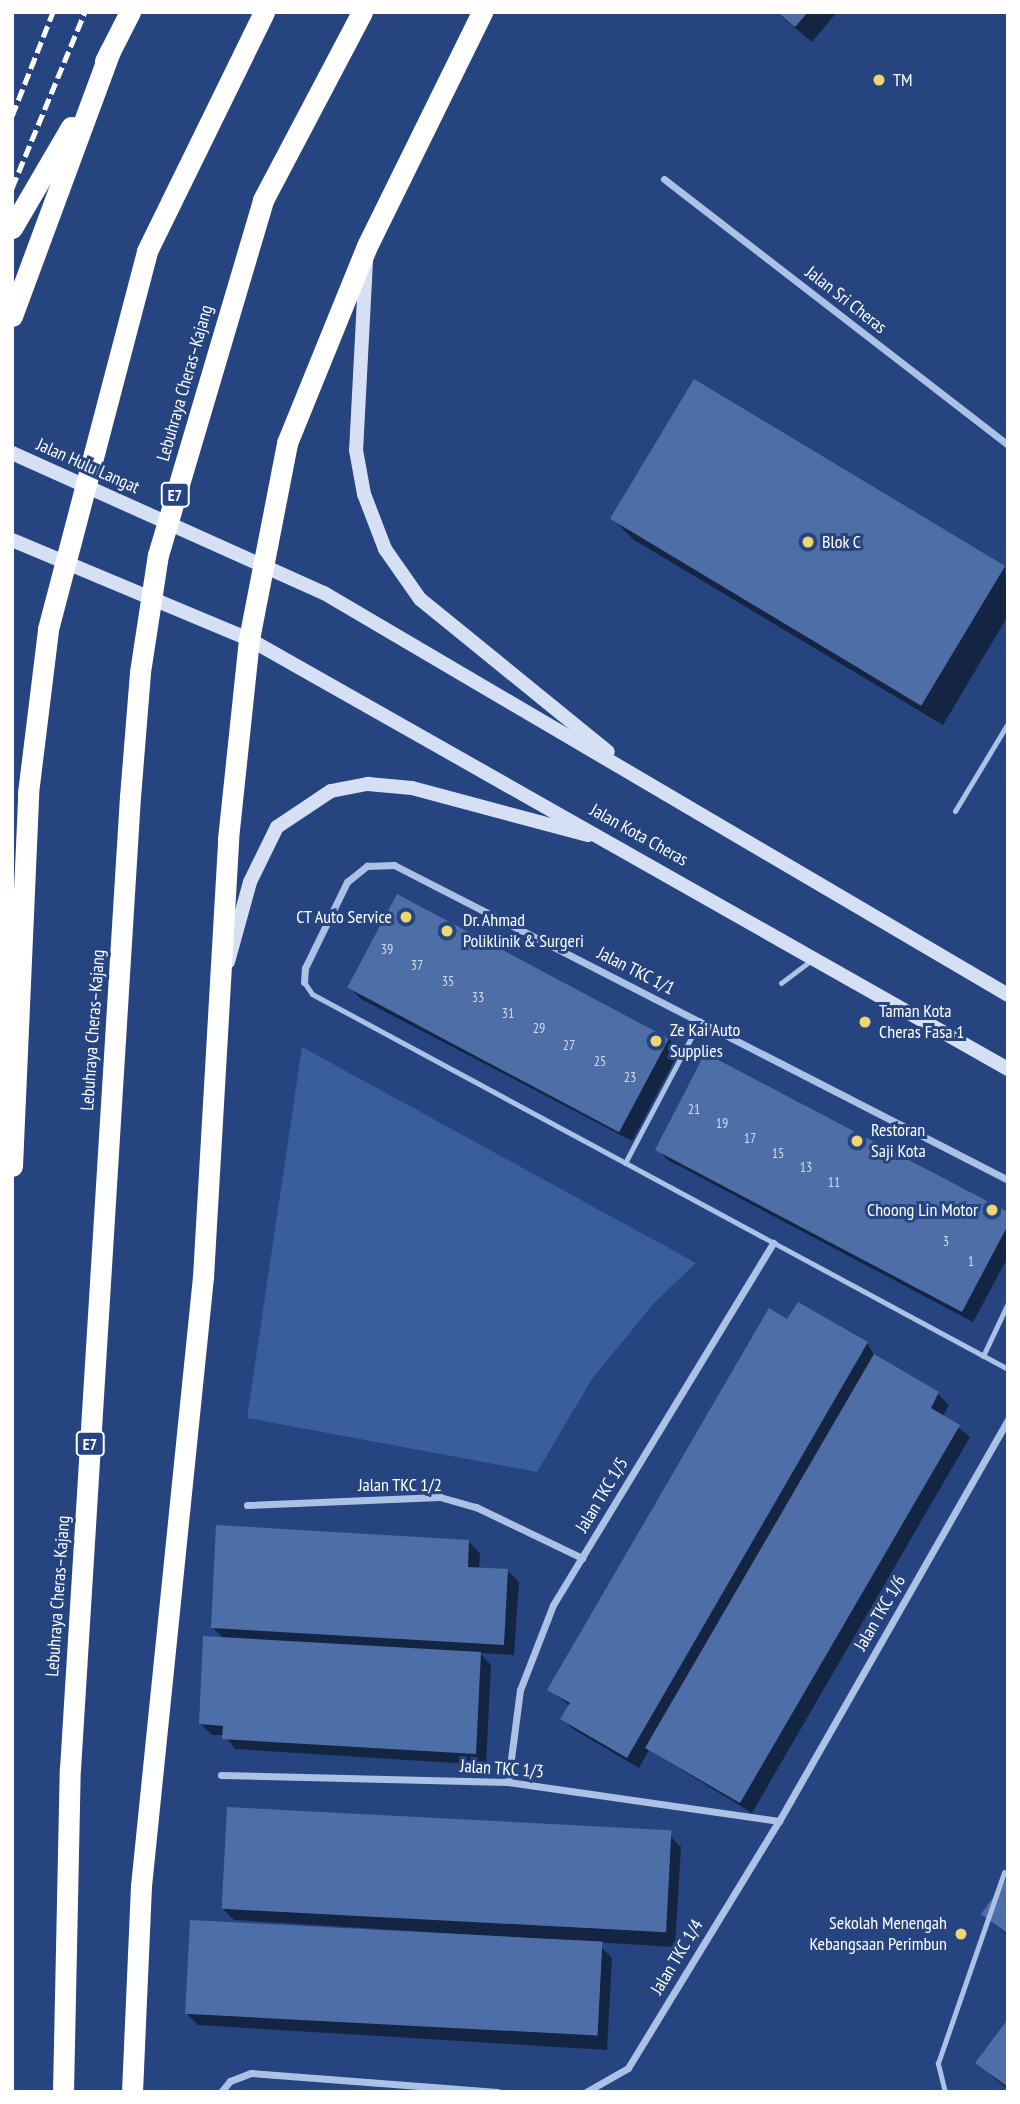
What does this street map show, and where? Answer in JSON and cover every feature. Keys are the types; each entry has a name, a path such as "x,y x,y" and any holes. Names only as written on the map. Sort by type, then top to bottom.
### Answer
{"highway":[{"path":"12,228 131,12"},
{"path":"12,1166 28,793 48,629 147,251 264,12"},
{"name":"Lebuhraya Cheras–Kajang","path":"63,2092 70,1769 140,672 158,555 263,200 362,12"},
{"path":"132,2092 141,1886 203,1277 222,981 228,839 249,639 287,443 367,246 482,12"},
{"path":"12,316 110,51"}],"main road":[{"path":"367,246 356,450 364,494 385,549 420,599 645,782 1008,995"},
{"name":"Jalan Hulu Langat","path":"12,453 324,593 645,782"},
{"path":"12,540 249,639"},
{"name":"Jalan Kota Cheras","path":"249,639 816,957 1008,1069"},
{"path":"222,981 250,882 277,827 331,791 368,784 412,788 616,844"}],"street":[{"name":"Jalan Sri Cheras","path":"664,179 1008,445"},
{"name":"Jalan TKC 1/1","path":"304,982 305,968 347,882 367,866 394,864 1008,1180"},
{"name":"Jalan TKC 1/5","path":"508,1782 520,1690 554,1605 774,1243"},
{"name":"Jalan TKC 1/6","path":"779,1821 1008,1420"},
{"name":"Jalan TKC 1/2","path":"247,1505 440,1497 476,1507 582,1558"},
{"name":"Jalan TKC 1/3","path":"221,1775 508,1782 779,1821"},
{"name":"Jalan TKC 1/4","path":"586,2092 628,2068 779,1821"},
{"path":"221,2092 230,2081 251,2073 497,2092"}],"lane":[{"path":"955,811 1008,723"},
{"path":"781,983 816,957"},
{"path":"304,982 312,994 1008,1369"},
{"path":"625,1163 700,1021"},
{"path":"983,1356 1008,1303"},
{"path":"945,2092 939,2063 1004,1872"}],"shaded area":[{"path":"302,1047 696,1263 654,1303 592,1379 537,1472 247,1418"}],"building":[{"path":"777,12 808,12 795,27"},
{"name":"Blok C","path":"694,379 1005,566 921,706 610,519"},
{"path":"397,894 669,1039 619,1132 347,988"},
{"path":"705,1053 1008,1212 1008,1225 962,1312 655,1150"},
{"path":"798,1302 868,1342 627,1758 560,1719 570,1703 547,1690 769,1308 787,1319"},
{"path":"874,1354 939,1392 931,1408 960,1425 740,1803 645,1748"},
{"path":"216,1525 469,1540 468,1567 508,1569 504,1645 211,1628"},
{"path":"203,1636 481,1652 476,1754 222,1739 223,1726 199,1724"},
{"path":"227,1807 671,1830 666,1932 222,1909"},
{"path":"1008,1877 1008,1934 981,1914"},
{"path":"190,1920 602,1942 598,2035 185,2014"},
{"path":"1008,2019 1008,2087 975,2063"}],"railway":[{"path":"12,116 53,12"},
{"path":"12,188 85,12"}],"place":[{"name":"TM","path":"879,80"},
{"name":"Blok C","path":"808,542"},
{"name":"CT Auto Service","path":"406,917"},
{"name":"Dr. Ahmad Poliklinik & Surgeri","path":"447,931"},
{"name":"Taman Kota Cheras Fasa 1","path":"865,1022"},
{"name":"Ze Kai Auto Supplies","path":"656,1041"},
{"name":"Restoran Saji Kota","path":"857,1141"},
{"name":"Choong Lin Motor","path":"992,1210"},
{"name":"Sekolah Menengah Kebangsaan Perimbun","path":"961,1934"}]}
